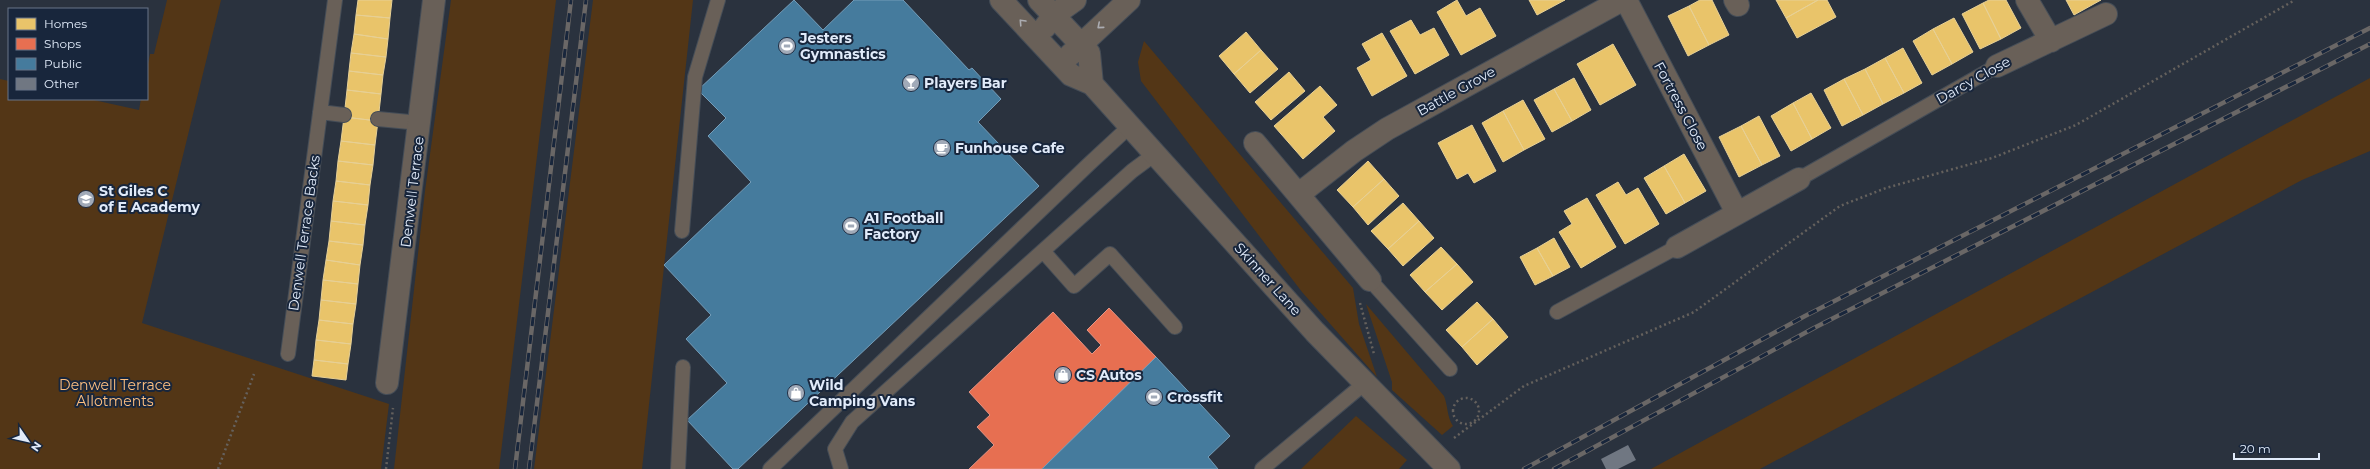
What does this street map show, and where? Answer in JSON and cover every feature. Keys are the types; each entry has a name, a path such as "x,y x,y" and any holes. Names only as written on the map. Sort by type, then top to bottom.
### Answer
{"street":[{"name":"Denwell Terrace","path":"387,383 434,0"},
{"name":"Skinner Lane","path":"1001,0 1071,75 1092,84 1315,332 1442,463"},
{"path":"1046,8 1074,0"},
{"path":"1061,64 1129,0"},
{"name":"Battle Grove","path":"1299,194 1342,159 1387,128 1622,0"},
{"name":"Fortress Close","path":"1626,0 1737,213"},
{"path":"2027,0 2051,41"},
{"path":"1039,41 1046,24 1046,8"},
{"path":"1046,8 1089,53 1092,84"},
{"name":"Darcy Close","path":"1997,66 2106,14"},
{"path":"1255,143 1370,280"},
{"path":"1677,247 1799,179"}],"lane":[{"name":"Denwell Terrace Backs","path":"288,354 335,0"},
{"path":"682,231 695,77 718,0"},
{"name":"Darcy Close","path":"1799,179 1997,66"},
{"path":"320,112 344,115"},
{"path":"378,119 420,123"},
{"path":"770,469 1130,126"},
{"path":"841,469 835,449 852,422 1043,251 1155,154"},
{"path":"1557,312 1677,247"},
{"path":"1043,251 1074,286 1110,254 1174,327"},
{"path":"1370,280 1450,369"},
{"path":"678,469 684,367"},
{"path":"1262,469 1365,383"}],"path":[{"path":"1442,463 1475,422 1479,415 1479,408 1475,401 1468,398 1460,399 1455,404 1453,411 1455,418 1460,424 1475,422 1524,386 1694,312 1840,206 1886,188 1992,158 2076,125 2295,0"},
{"path":"1370,280 1357,292 1365,325 1375,355"},
{"path":"218,469 254,374"},
{"path":"386,469 396,384 387,383"}],"green space":[{"name":"Denwell Terrace Allotments","path":"167,0 221,0 142,323 389,404 381,469 0,469 0,79 8,81 8,100 94,100 139,110 141,100 148,100 148,64 150,54 154,54"},
{"path":"451,0 556,0 499,469 394,469 425,191"},
{"path":"593,0 693,0 642,469 534,469"},
{"path":"1144,41 1353,288 1359,324 1377,377 1302,292 1141,81 1138,62"},
{"path":"2370,78 2370,151 2302,180 1760,469 1651,469"},
{"path":"1366,304 1444,396 1453,426 1442,435 1392,390 1392,382"},
{"path":"1356,416 1407,460 1399,469 1301,469"}],"building: Homes":[{"path":"358,0 392,0 390,18 356,15"},
{"path":"1457,0 1466,16 1480,8 1496,36 1461,55 1437,12"},
{"path":"1529,0 1565,0 1537,15"},
{"path":"1700,0 1712,0 1729,35 1709,45 1689,6"},
{"path":"1776,0 1818,0 1786,18"},
{"path":"1818,0 1827,0 1836,17 1797,38 1786,18"},
{"path":"1989,0 2006,0 2021,28 2001,39 1983,3"},
{"path":"2066,0 2101,0 2074,15"},
{"path":"1983,3 2001,39 1980,49 1962,14"},
{"path":"1689,6 1709,45 1688,56 1668,16"},
{"path":"356,15 390,18 388,39 354,34"},
{"path":"1954,18 1973,52 1952,64 1933,29"},
{"path":"1411,20 1420,35 1434,28 1449,55 1415,74 1390,31"},
{"path":"1933,29 1952,64 1932,75 1913,41"},
{"path":"1246,32 1261,50 1234,74 1219,56"},
{"path":"1382,33 1407,76 1372,96 1357,68 1371,60 1362,44"},
{"path":"354,34 388,39 386,57 351,53"},
{"path":"1613,44 1636,85 1600,105 1577,64"},
{"path":"1903,48 1922,83 1904,93 1885,58"},
{"path":"1261,50 1278,69 1250,93 1234,74"},
{"path":"351,53 386,57 383,75 349,71"},
{"path":"1885,58 1904,93 1883,104 1865,69"},
{"path":"1865,69 1883,104 1863,115 1844,79"},
{"path":"349,71 383,75 381,94 347,90"},
{"path":"1289,72 1305,91 1271,120 1255,102"},
{"path":"1574,78 1591,110 1572,121 1554,89"},
{"path":"1844,79 1863,115 1842,126 1824,90"},
{"path":"1320,86 1337,105 1323,117 1335,131 1303,159 1274,126"},
{"path":"1554,89 1572,121 1552,132 1534,100"},
{"path":"347,90 381,94 378,121 344,117"},
{"path":"1811,93 1831,128 1812,139 1793,103"},
{"path":"1523,100 1545,139 1524,150 1503,111"},
{"path":"1793,103 1812,139 1791,151 1771,116"},
{"path":"1503,111 1524,150 1503,162 1482,123"},
{"path":"1759,116 1780,156 1762,165 1741,126"},
{"path":"344,117 378,121 375,145 341,141"},
{"path":"1472,125 1496,171 1474,183 1468,173 1457,179 1438,143"},
{"path":"1741,126 1762,165 1739,177 1719,137"},
{"path":"341,141 375,145 373,165 338,161"},
{"path":"1684,154 1706,191 1685,203 1664,166"},
{"path":"338,161 373,165 370,185 336,181"},
{"path":"1368,161 1384,179 1353,207 1337,190"},
{"path":"1664,166 1685,203 1666,214 1644,178"},
{"path":"1384,179 1399,196 1368,225 1353,207"},
{"path":"336,181 370,185 368,205 333,201"},
{"path":"1618,182 1626,195 1638,188 1659,224 1625,244 1596,195"},
{"path":"1587,198 1616,247 1581,268 1559,232 1572,224 1564,211"},
{"path":"333,201 368,205 365,225 331,221"},
{"path":"1403,203 1419,221 1388,249 1371,231"},
{"path":"331,221 365,225 363,245 329,241"},
{"path":"1419,221 1434,238 1403,266 1388,249"},
{"path":"1554,238 1570,267 1553,276 1537,248"},
{"path":"329,241 363,245 360,265 326,260"},
{"path":"1441,247 1457,264 1425,292 1410,275"},
{"path":"1537,248 1553,276 1535,285 1520,257"},
{"path":"326,260 360,265 358,284 323,280"},
{"path":"1457,264 1473,282 1442,310 1425,292"},
{"path":"323,280 358,284 356,304 321,300"},
{"path":"321,300 356,304 353,324 319,320"},
{"path":"1477,302 1493,319 1462,347 1446,330"},
{"path":"1493,319 1508,337 1477,365 1462,347"},
{"path":"319,320 353,324 351,344 316,340"},
{"path":"316,340 351,344 348,364 314,360"},
{"path":"314,360 348,364 346,380 312,376"}],"building: Shops":[{"name":"CS Autos","path":"1109,308 1156,357 1042,469 969,469 994,445 977,427 990,415 969,392 1053,312 1092,354 1101,345 1087,330"}],"building: Public":[{"name":"A1 Football Factory","path":"794,0 823,30 854,0 903,0 969,70 972,68 1001,99 978,122 1039,186 738,469 733,469 687,420 727,383 686,339 711,315 664,265 751,182 708,136 726,118 698,90"},
{"name":"Crossfit","path":"1156,357 1230,436 1208,457 1218,469 1042,469"}],"building: Other":[{"path":"1628,445 1636,460 1618,469 1606,469 1601,459"}],"railway":[{"path":"515,469 571,0"},
{"path":"529,469 586,0"},
{"path":"1524,469 1805,316 2370,28"},
{"path":"1554,469 1814,328 2370,44"}],"place":[{"name":"Jesters Gymnastics","path":"787,46"},
{"name":"Players Bar","path":"911,83"},
{"name":"Funhouse Cafe","path":"942,148"},
{"name":"St Giles C of E Academy","path":"86,199"},
{"name":"A1 Football Factory","path":"851,226"},
{"name":"CS Autos","path":"1063,375"},
{"name":"Wild Camping Vans","path":"796,393"},
{"name":"Crossfit","path":"1154,397"}]}
